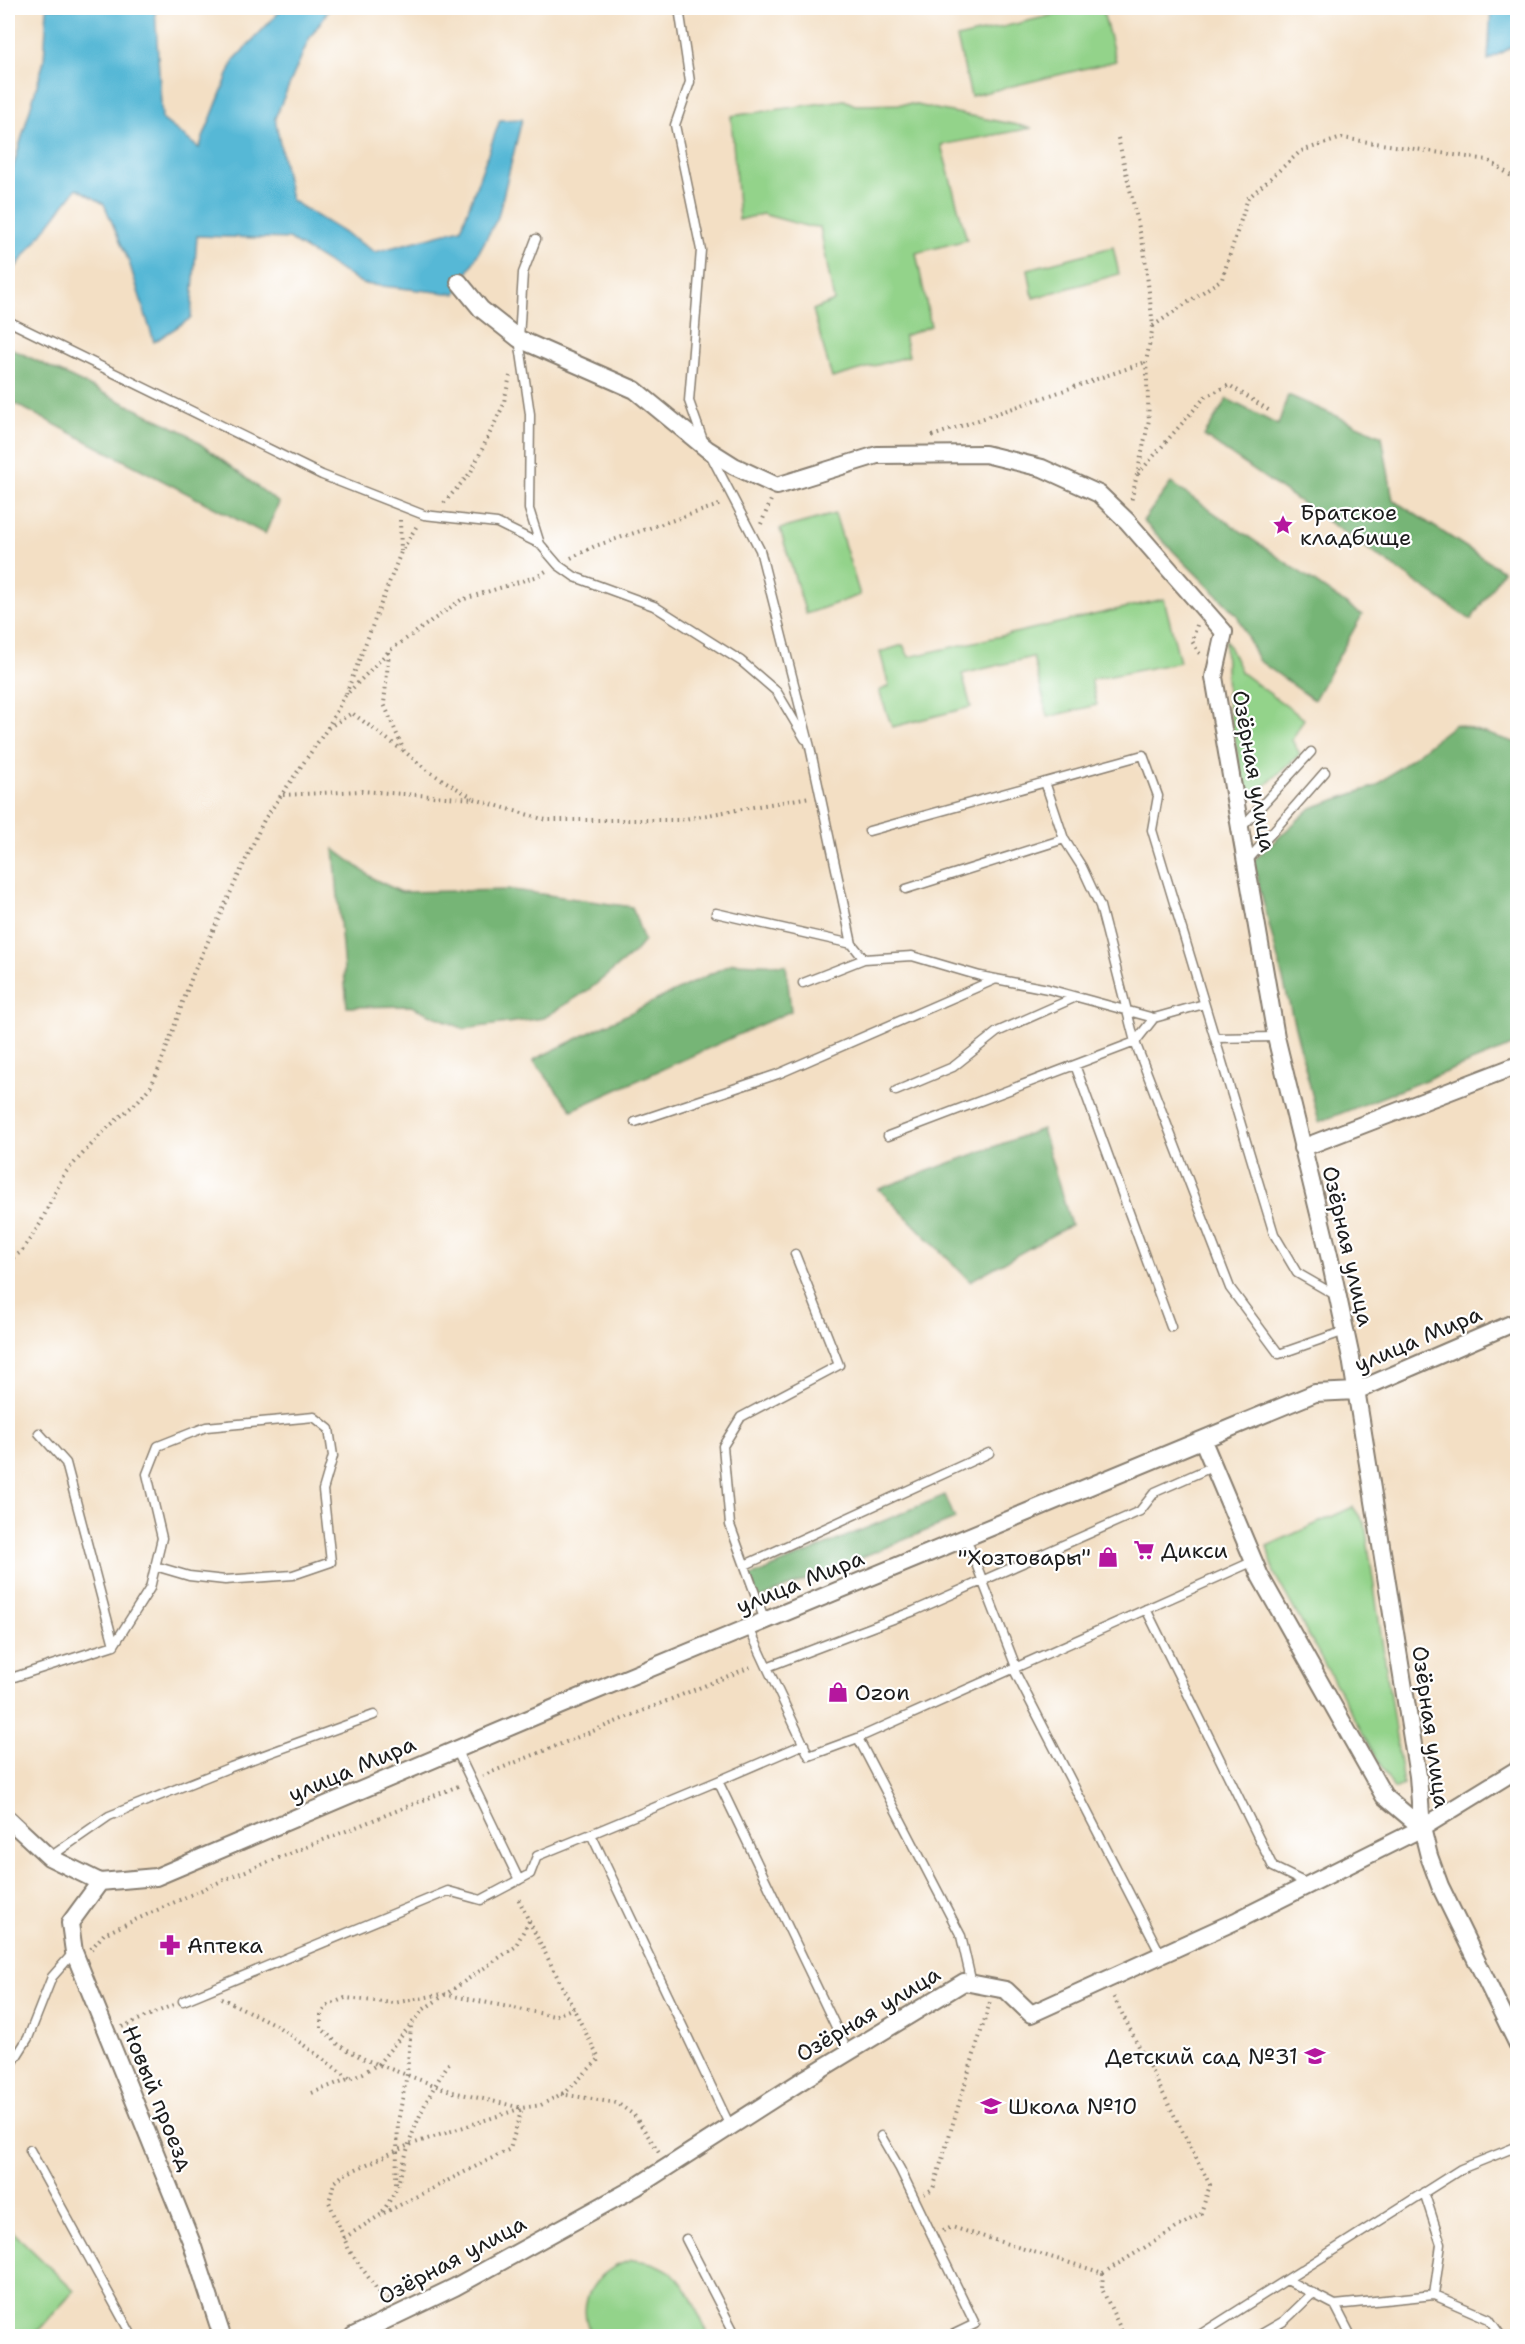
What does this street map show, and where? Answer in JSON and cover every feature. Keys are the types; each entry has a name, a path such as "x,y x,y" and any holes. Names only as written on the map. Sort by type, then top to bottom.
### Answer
{"street":[{"path":"459,282 481,309 519,339 635,390 707,449 734,466 777,486 877,455 985,454 1042,468 1099,494 1127,521 1224,632 1214,677"},
{"name":"Озёрная улица","path":"1214,677 1276,1037 1338,1296 1356,1391 1418,1776 1422,1828 1440,1886 1518,2044"},
{"path":"1302,1148 1518,1065"},
{"name":"улица Мира","path":"100,1882 156,1877 456,1749 1315,1393 1356,1391 1518,1321"},
{"name":"Озёрная улица","path":"1203,1441 1260,1576 1384,1796 1422,1828"},
{"name":"Озёрная улица","path":"353,2337 455,2287 636,2187 848,2052 964,1982 1006,1990 1031,2014 1161,1955 1422,1828 1518,1769"},
{"path":"8,1819 49,1857 100,1882"},
{"name":"Новый проезд","path":"100,1882 70,1923 76,1957 192,2241 222,2337"}],"lane":[{"path":"679,8 690,82 675,124 701,250 689,401 707,449 760,549 810,747 852,944 864,959"},
{"path":"537,239 523,273 519,339 530,414 529,509 540,543 558,565 575,577 654,606 741,660 777,692 810,747"},
{"path":"8,321 322,475 424,515 497,522 540,543"},
{"path":"1240,828 1311,752"},
{"path":"870,831 1143,754 1158,796 1152,830 1274,1234 1298,1273 1338,1296"},
{"path":"1247,861 1325,772"},
{"path":"1045,782 1064,839 1082,867 1100,906 1135,1042 1230,1288 1279,1354 1345,1331"},
{"path":"906,889 1064,839"},
{"path":"716,913 852,944"},
{"path":"803,982 864,959 912,956 996,979 1048,988 1154,1018 1204,1004"},
{"path":"635,1122 778,1074 996,979"},
{"path":"896,1091 953,1067 997,1032 1076,997"},
{"path":"888,1137 1135,1042 1154,1018"},
{"path":"1215,1038 1276,1037"},
{"path":"1075,1065 1171,1327"},
{"path":"765,1621 730,1525 723,1446 741,1417 839,1365 795,1254"},
{"path":"8,1679 114,1646 150,1588 155,1566 162,1538 147,1474 158,1446 206,1427 314,1417 329,1429 333,1456 323,1490 331,1562 292,1575 225,1580 189,1576 155,1566"},
{"path":"39,1433 66,1463 114,1646"},
{"path":"745,1564 989,1453"},
{"path":"766,1664 914,1611 982,1581 1140,1511 1155,1492 1214,1466"},
{"path":"966,1538 1014,1668 1161,1955"},
{"path":"748,1628 809,1756 858,1738 1254,1561"},
{"path":"1146,1609 1274,1867 1309,1884"},
{"path":"49,1857 109,1816 231,1767 374,1716"},
{"path":"858,1738 960,1936 972,1984"},
{"path":"183,2001 448,1891 481,1900 530,1874 537,1856 804,1744"},
{"path":"456,1749 515,1882"},
{"path":"718,1781 848,2052"},
{"path":"591,1834 730,2126"},
{"path":"8,2070 28,2037 52,1977 76,1957"},
{"path":"881,2136 900,2169 913,2200 975,2324 950,2337"},
{"path":"1198,2337 1461,2169 1518,2146"},
{"path":"30,2150 132,2337"},
{"path":"1424,2192 1441,2244 1434,2295"},
{"path":"686,2239 736,2337"},
{"path":"1287,2280 1335,2305 1434,2295 1489,2319 1501,2337"},
{"path":"1258,2337 1284,2321 1313,2293"},
{"path":"1335,2305 1351,2337"}],"path":[{"path":"1118,138 1144,249 1153,326 1146,362 1149,420 1127,521"},
{"path":"1153,326 1222,279 1248,198 1300,150 1342,138 1488,160 1510,175 1518,177"},
{"path":"922,439 1146,362"},
{"path":"1138,475 1205,397 1229,385 1270,411"},
{"path":"760,549 760,525 777,486"},
{"path":"8,1261 21,1252 40,1224 64,1174 151,1086 193,974 264,820 327,729 344,697 389,651 461,600 538,576 595,546 733,500"},
{"path":"400,506 401,552"},
{"path":"1203,607 1192,641 1214,677"},
{"path":"389,651 384,704 404,752"},
{"path":"327,729 352,712 428,771 474,799"},
{"path":"283,795 361,792 474,799 546,820 679,820 819,795"},
{"path":"76,1957 105,1934 226,1879 766,1664"},
{"path":"408,2310 381,2295 349,2250 329,2202 334,2183 343,2175 409,2145 522,2108 541,2105 561,2094 599,2059 529,1921 515,1882"},
{"path":"312,2093 349,2079 378,2064 424,2009 515,1947 529,1921"},
{"path":"931,2236 952,2227 1103,2273 1201,2213 1210,2186 1105,1980"},
{"path":"913,2200 933,2189 994,1988"},
{"path":"522,2108 475,2098 366,2060 339,2045 321,2028 321,2015 327,2006 345,1998 394,2003 443,1994 554,2016 574,2008"},
{"path":"212,1999 222,1998 276,2025 349,2079"},
{"path":"107,2033 183,2001"},
{"path":"396,2189 398,2122 407,2073 411,2025"},
{"path":"382,2214 396,2189 409,2145 435,2085 449,2063"},
{"path":"561,2094 616,2103 634,2115 669,2166"},
{"path":"344,2238 382,2214 510,2149 522,2108"},
{"path":"1103,2273 1102,2289 1124,2337"}],"green space":[{"path":"1082,8 1102,8 1116,61 971,96 957,38"},
{"path":"844,100 855,105 911,104 1032,128 941,145 967,240 916,253 931,326 904,336 909,356 832,378 813,310 834,301 820,227 806,226 762,214 739,220 731,116"},
{"path":"1113,247 1119,274 1033,298 1028,269"},
{"path":"8,347 186,433 279,503 265,534 8,400"},
{"path":"1288,395 1382,436 1393,500 1503,571 1471,620 1204,436 1227,399 1278,425"},
{"path":"1171,483 1362,615 1314,700 1258,660 1237,615 1143,521"},
{"path":"835,514 860,595 806,614 780,529"},
{"path":"1164,599 1180,662 1091,680 1097,705 1048,717 1033,657 962,674 971,707 892,727 879,691 889,686 880,652 903,645 909,657"},
{"path":"1225,638 1242,673 1304,719 1292,740 1300,754 1247,802 1227,700"},
{"path":"1455,724 1517,743 1517,1044 1319,1122 1253,861 1311,808 1376,786"},
{"path":"334,849 374,879 401,892 513,890 632,907 644,941 634,953 590,989 544,1018 464,1029 411,1006 347,1007"},
{"path":"733,963 786,965 791,1011 572,1110 533,1060"},
{"path":"1042,1129 1071,1225 970,1281 879,1189"},
{"path":"945,1495 955,1519 759,1599 750,1577"},
{"path":"1353,1507 1365,1524 1403,1785 1394,1789 1274,1573 1267,1546"},
{"path":"8,2227 74,2291 37,2332 42,2336 8,2336"},
{"path":"632,2260 649,2262 674,2275 690,2295 709,2336 592,2336 585,2310 592,2288 608,2271"}],"water":[{"path":"47,8 155,8 162,119 199,148 234,60 283,8 330,8 309,39 275,118 291,200 375,252 461,229 500,120 522,119 498,217 456,294 363,284 289,239 197,236 191,318 154,342 129,262 104,204 77,188 8,277 8,174 12,171 44,61"},
{"path":"1491,8 1517,8 1517,44 1488,60"}],"place":[{"name":"Братское кладбище","path":"1283,525"},
{"name":"Дикси","path":"1144,1550"},
{"name":"\"Хозтовары\"","path":"1108,1557"},
{"name":"Ozon","path":"838,1692"},
{"name":"Аптека","path":"170,1945"},
{"name":"Детский сад №31","path":"1315,2056"},
{"name":"Школа №10","path":"991,2106"}]}
